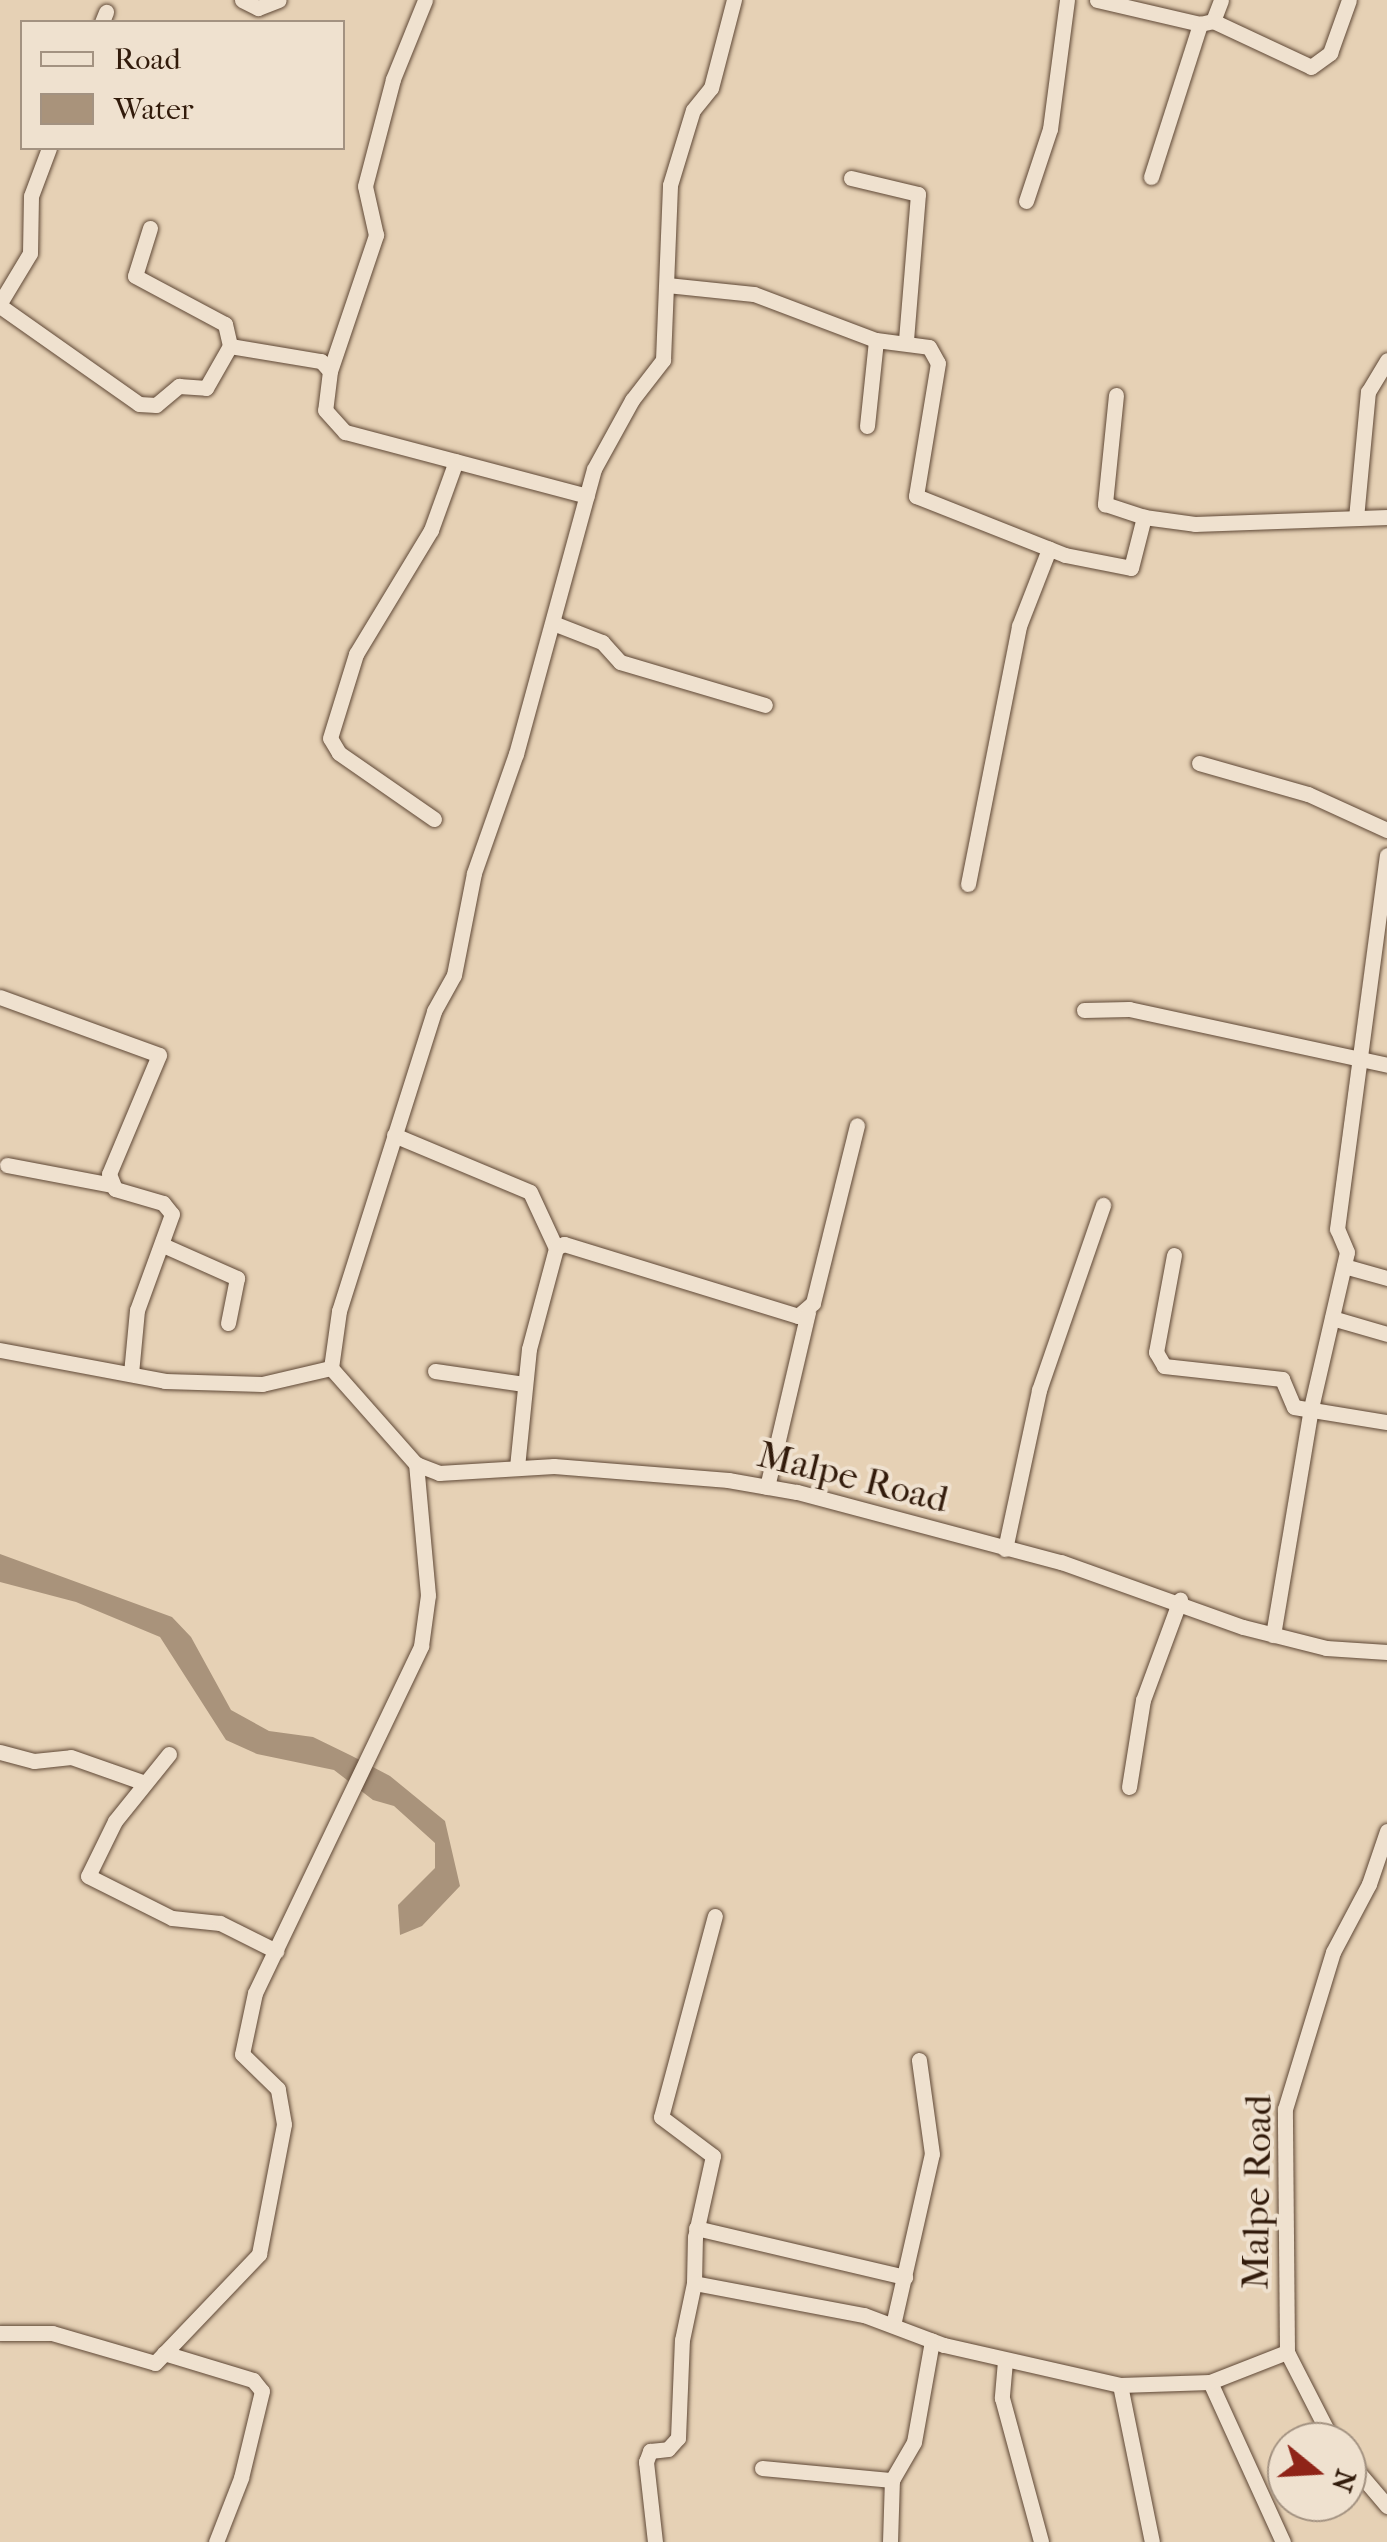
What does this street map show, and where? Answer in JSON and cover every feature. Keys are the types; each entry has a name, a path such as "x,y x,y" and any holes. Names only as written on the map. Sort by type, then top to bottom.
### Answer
{"street":[{"path":"242,0 258,8 279,0"},
{"path":"425,0 393,79 365,186 376,234 330,371 325,410 332,424 587,496"},
{"path":"0,2333 52,2333 155,2363 258,2254 284,2124 278,2089 242,2054 255,1993 421,1646 428,1595 416,1464 330,1368 338,1311 434,1011 454,975 474,873 553,624 594,469 632,400 663,360 670,185 692,110 711,88 734,0"},
{"path":"1026,201 1050,128 1067,0"},
{"path":"1097,0 1206,23 1311,66 1330,53 1349,0"},
{"path":"1151,177 1206,23 1221,0"},
{"path":"48,150 31,196 30,253 0,304 139,404 156,405 179,386 206,388 230,346 225,324 134,276 150,228"},
{"path":"851,178 918,194 906,339"},
{"path":"666,286 754,294 876,340 906,339 929,348 938,363 916,496 1049,549 1124,570 1136,562 1144,517"},
{"path":"866,426 876,340"},
{"path":"230,346 321,361 330,371"},
{"path":"1356,518 1368,392 1387,360"},
{"path":"1116,395 1105,504 1144,517 1195,524 1387,517"},
{"path":"434,819 338,753 330,738 356,654 430,530 456,461"},
{"path":"968,884 1019,626 1049,549"},
{"path":"553,624 602,642 620,662 765,705"},
{"path":"1199,763 1308,794 1387,830"},
{"path":"1274,1635 1311,1408 1344,1266 1346,1237 1337,1229 1387,855"},
{"path":"0,997 160,1055 109,1174 112,1185"},
{"path":"1084,1010 1129,1009 1387,1065"},
{"path":"767,1487 857,1125"},
{"path":"394,1135 530,1192 556,1248 524,1384 516,1467"},
{"path":"7,1165 112,1185 168,1208 165,1246 137,1310 131,1374"},
{"path":"1006,1549 1039,1390 1103,1205"},
{"path":"556,1248 564,1244 798,1316 808,1312"},
{"path":"165,1246 237,1278 228,1323"},
{"path":"1174,1255 1159,1360 1282,1379 1291,1404 1387,1422"},
{"path":"1344,1266 1387,1278"},
{"path":"1332,1318 1387,1334"},
{"path":"0,1350 131,1374 262,1384 330,1368"},
{"path":"435,1371 524,1384"},
{"name":"Malpe Road","path":"416,1464 439,1473 516,1467 767,1487 1006,1549 1180,1600 1274,1635 1326,1648 1387,1652"},
{"path":"1129,1787 1143,1700 1180,1600"},
{"path":"0,1752 34,1761 71,1757 145,1783"},
{"path":"169,1754 115,1821 88,1876 172,1918 220,1923 276,1950"},
{"name":"Malpe Road","path":"1324,2422 1287,2352 1285,2109 1293,2067 1333,1952 1370,1884 1387,1830"},
{"path":"655,2542 646,2462 650,2451 668,2449 678,2438 682,2340 694,2283 696,2228 713,2156 661,2117 714,1916"},
{"path":"893,2325 933,2144 919,2060"},
{"path":"696,2228 904,2277"},
{"path":"694,2283 893,2325 932,2341 1004,2361 1120,2385 1210,2382 1287,2352"},
{"path":"890,2542 892,2480 914,2442 932,2341"},
{"path":"164,2353 253,2380 262,2391 241,2478 216,2542"},
{"path":"1004,2361 1002,2398 1041,2542"},
{"path":"1210,2382 1283,2542"},
{"path":"1120,2385 1152,2542"},
{"path":"762,2468 892,2480"},
{"path":"1367,2482 1387,2506"}],"water":[{"path":"0,1554 172,1617 191,1637 231,1710 269,1731 313,1737 352,1756 390,1776 445,1821 460,1886 422,1926 400,1935 398,1905 435,1868 435,1843 394,1806 373,1800 334,1770 257,1754 226,1740 160,1637 76,1602 0,1582"}]}
